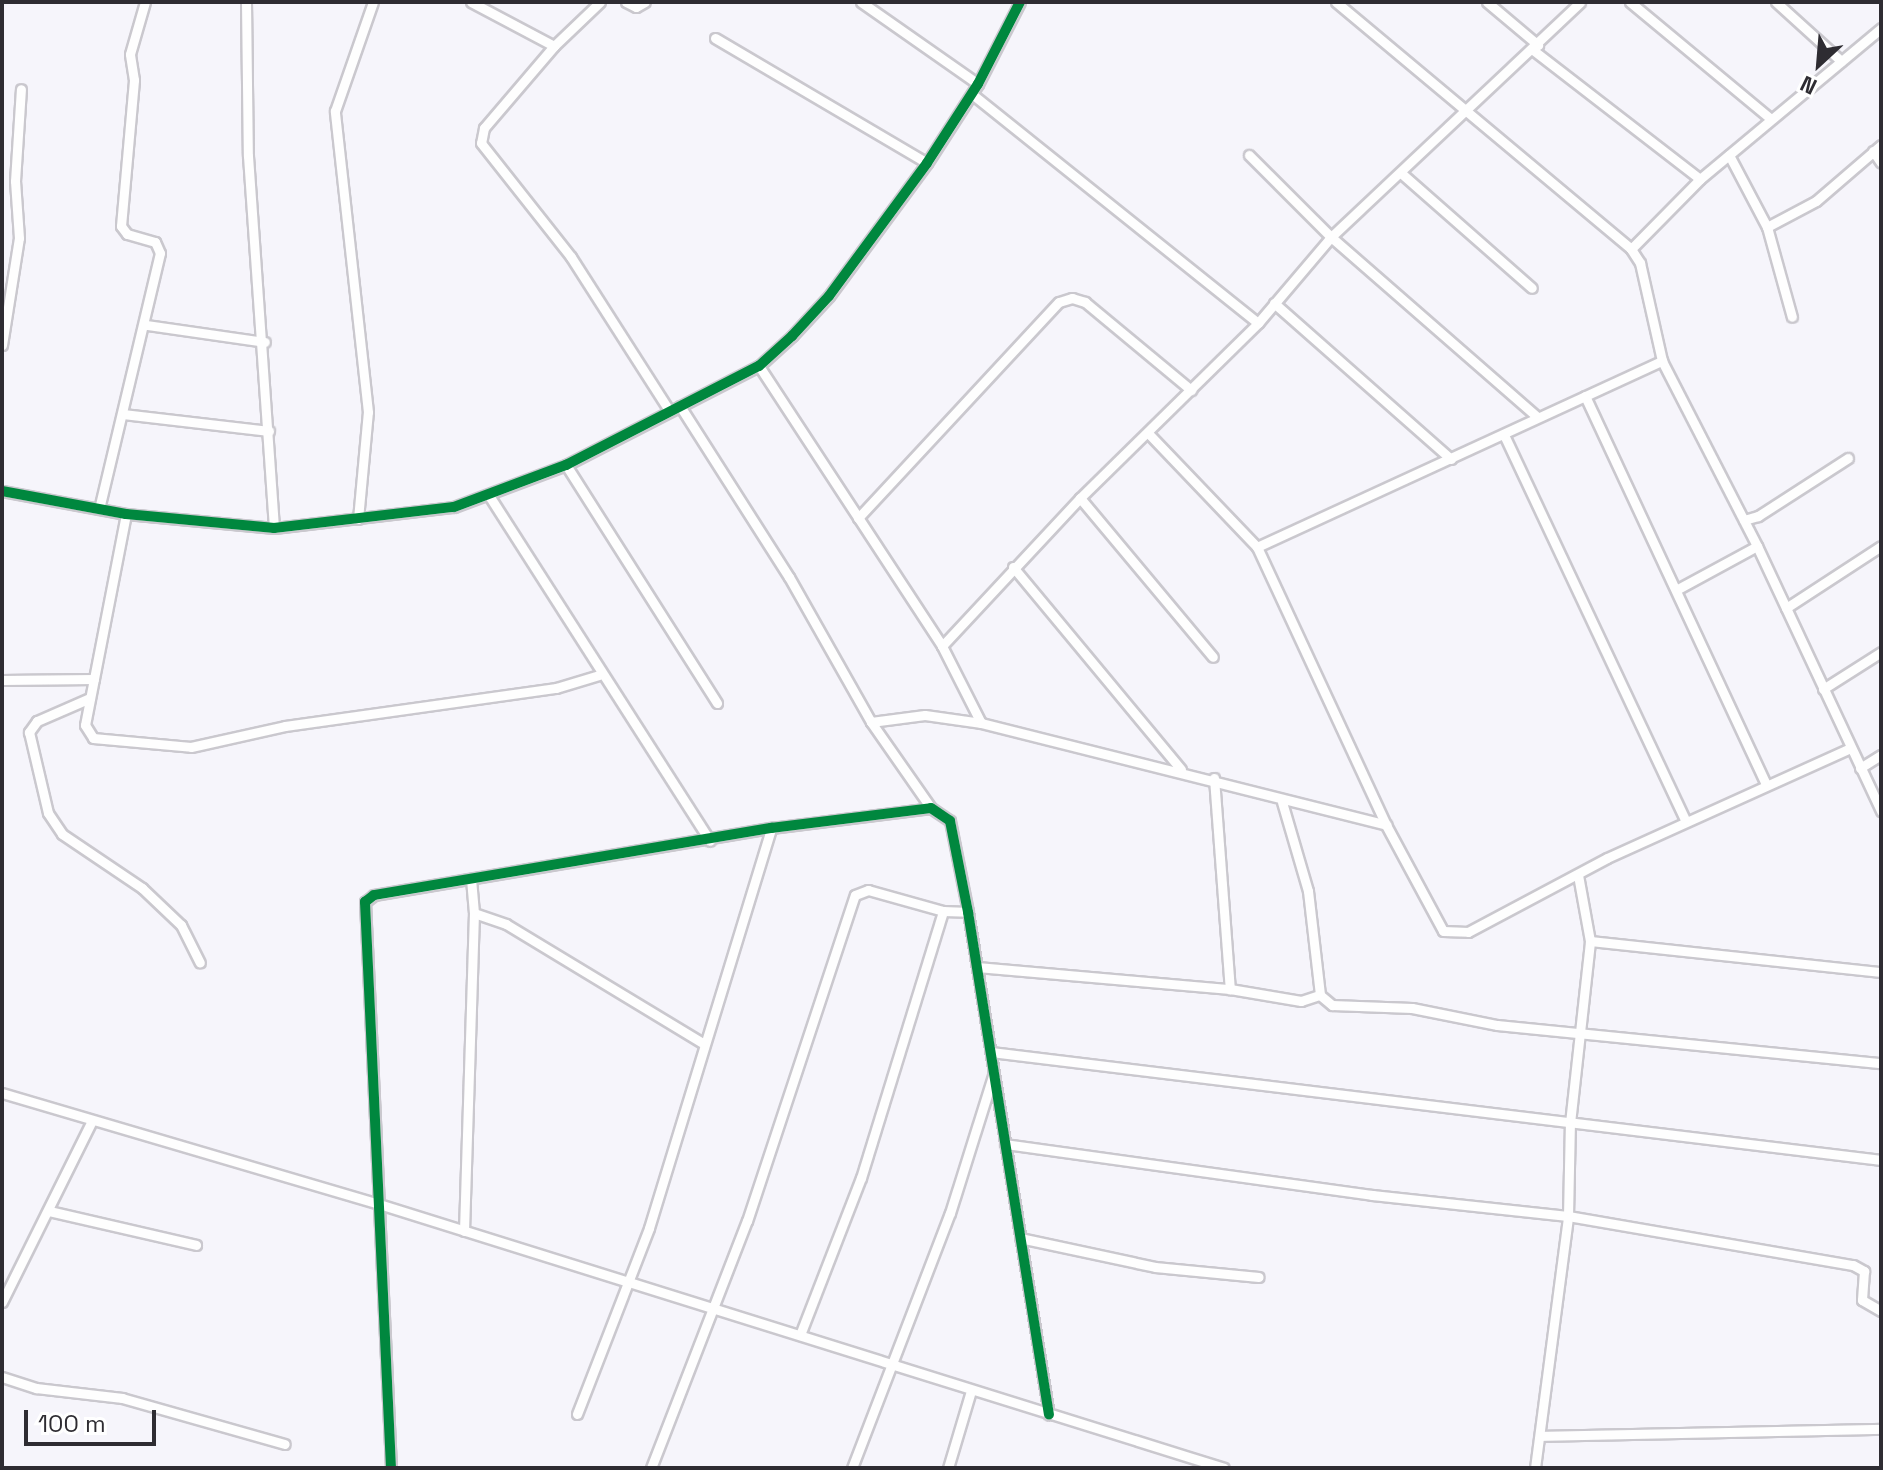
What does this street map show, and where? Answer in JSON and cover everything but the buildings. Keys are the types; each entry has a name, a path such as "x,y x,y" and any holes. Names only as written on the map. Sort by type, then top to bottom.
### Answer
{"street":[{"path":"99,509 147,325 159,247 121,226 133,95 130,54 145,2"},
{"path":"246,2 248,156 265,342 274,528"},
{"path":"358,519 368,412 335,111 373,2"},
{"path":"471,2 554,46"},
{"path":"600,2 554,46 484,128 481,143 571,257 669,410"},
{"path":"626,2 636,7 645,2"},
{"path":"861,2 978,84"},
{"path":"1336,2 1467,108 1631,249 1640,263 1662,361 1757,546 1848,749 1881,811"},
{"path":"1487,2 1536,48 1700,179"},
{"path":"942,646 1080,498 1258,323 1331,237 1467,108 1536,48 1580,2"},
{"path":"1630,2 1771,119"},
{"path":"1776,2 1841,61"},
{"path":"2,491 126,514 274,528 454,507 490,497 566,465 759,366 829,296 927,163 972,94 1016,3"},
{"path":"1631,249 1700,179 1881,28"},
{"path":"715,38 927,163"},
{"path":"2,345 19,238 15,181 21,89"},
{"path":"972,94 1258,323"},
{"path":"1767,227 1816,201 1877,148 1881,163"},
{"path":"1249,155 1331,237 1537,417"},
{"path":"1729,155 1767,227 1792,317"},
{"path":"1401,173 1532,288"},
{"path":"858,518 1059,302 1072,298 1085,302 1191,390"},
{"path":"1274,303 1451,459"},
{"path":"147,325 265,342"},
{"path":"1257,547 1505,437 1537,417 1662,361"},
{"path":"759,366 942,646 981,723"},
{"path":"1585,396 1766,785"},
{"path":"680,406 789,577 871,722 931,808 950,821 968,912 1049,1415"},
{"path":"123,414 269,431"},
{"path":"1148,433 1257,547 1386,825 1443,931 1468,932 1503,909 1578,875 1685,820 1848,749"},
{"path":"1505,437 1685,820"},
{"path":"1744,520 1771,509 1848,458"},
{"path":"566,465 717,703"},
{"path":"490,497 599,675 710,841"},
{"path":"1080,498 1213,657"},
{"path":"126,514 85,725 93,738 174,749 395,708 556,688 599,675"},
{"path":"1676,590 1757,546"},
{"path":"1786,608 1881,546"},
{"path":"1013,567 1181,769"},
{"path":"1823,689 1881,652"},
{"path":"2,680 94,679"},
{"path":"90,698 37,721 29,732 48,813 62,834 142,888 181,925 197,949 200,963"},
{"path":"871,722 925,715 981,723 1181,769 1282,802 1386,825"},
{"path":"1860,768 1881,755"},
{"path":"1214,778 1230,989"},
{"path":"1282,802 1308,891 1320,995 1332,1005 1412,1008 1577,1033 1881,1063"},
{"path":"391,1468 365,902 374,895 710,841 771,828 931,808"},
{"path":"577,1414 628,1282 771,828"},
{"path":"1535,1468 1568,1216 1570,1123 1577,1033 1590,941 1578,875"},
{"path":"464,1231 474,913 471,881"},
{"path":"651,1468 715,1309 855,895 868,890 943,911 968,912"},
{"path":"800,1335 861,1178 943,911"},
{"path":"474,913 506,924 704,1044"},
{"path":"1590,941 1881,972"},
{"path":"977,967 1230,989 1301,1001 1320,995"},
{"path":"991,1052 1881,1160"},
{"path":"852,1468 888,1364 950,1213 994,1073"},
{"path":"2,1105 4,1094 91,1123 379,1204 1224,1468"},
{"path":"2,1302 91,1123"},
{"path":"1005,1144 1372,1195 1568,1216 1860,1266 1862,1300 1881,1311"},
{"path":"49,1211 196,1245"},
{"path":"1020,1238 1155,1267 1259,1277"},
{"path":"2,1377 36,1388 122,1398 285,1444"},
{"path":"948,1468 971,1391"},
{"path":"1540,1436 1881,1429"}],"cycle path":[{"path":"2,491 126,514 274,528 454,507 566,465 759,366 792,336 829,296 927,163 978,84 1020,2"},
{"path":"391,1468 365,902 374,895 771,828 931,808 950,821 968,912 1049,1415"}]}
